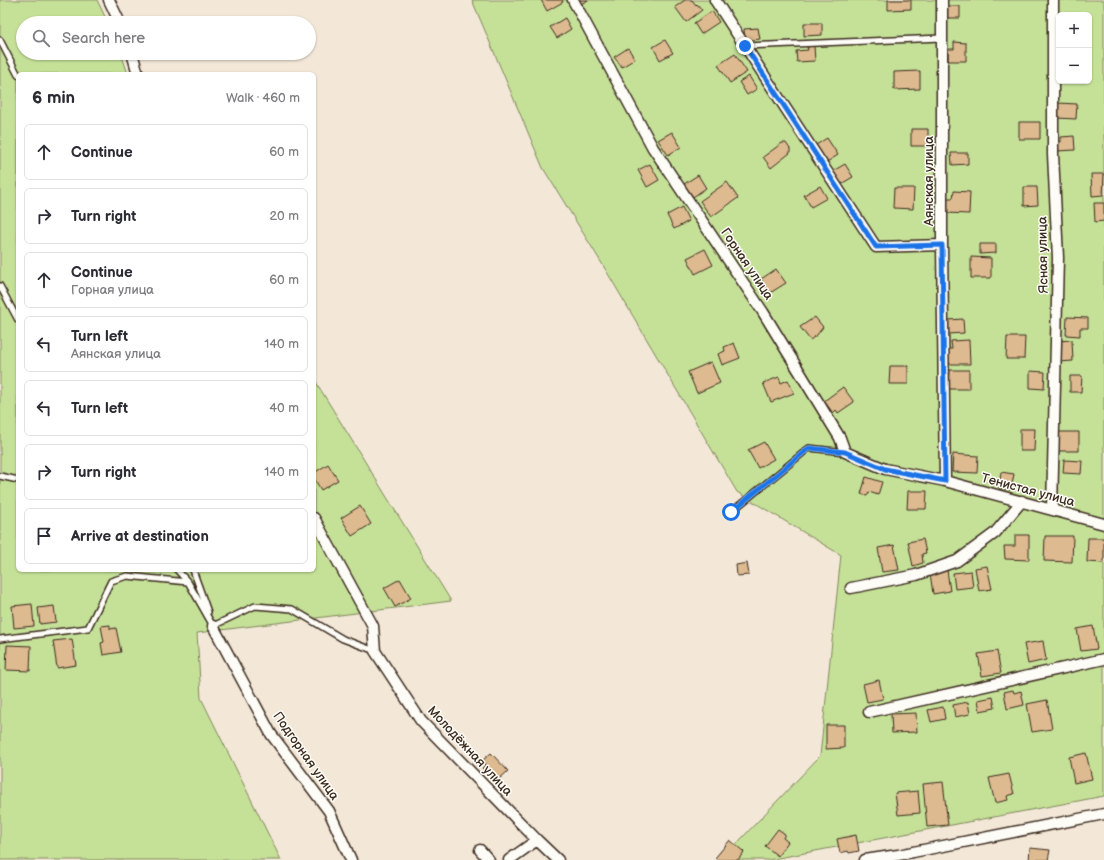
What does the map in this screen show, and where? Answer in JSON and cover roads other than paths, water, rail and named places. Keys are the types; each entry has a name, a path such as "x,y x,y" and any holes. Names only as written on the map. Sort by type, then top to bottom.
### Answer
{"street":[{"path":"108,0 116,16"},
{"name":"Горная улица","path":"573,0 653,148 763,312 840,438 845,452"},
{"path":"715,0 876,247 942,245"},
{"name":"Аянская улица","path":"942,0 942,245 945,481"},
{"name":"Ясная улица","path":"1052,509 1058,258 1053,154 1053,0"},
{"path":"134,60 137,72"},
{"path":"845,452 885,469 945,481"},
{"name":"Тенистая улица","path":"945,481 1104,524"},
{"path":"851,588 916,575 957,561 995,533 1022,501"},
{"path":"316,522 373,626 375,651"},
{"name":"Подгорная улица","path":"213,626 271,734 329,811 351,860"},
{"name":"Молодёжная улица","path":"375,651 421,721 558,860"},
{"path":"869,712 1104,659"},
{"path":"865,860 898,855 1104,814"},
{"path":"509,860 537,840"},
{"path":"480,850 489,860"}],"lane":[{"path":"745,46 942,38"},
{"path":"0,40 16,72"},
{"path":"0,286 16,316"},
{"path":"731,512 809,448 845,452"},
{"path":"0,476 16,480"},
{"path":"179,572 188,582 213,626"},
{"path":"194,572 213,626"},
{"path":"0,639 88,628 111,581 127,576 188,582"},
{"path":"213,626 255,606 292,609 342,639 375,651"}]}
